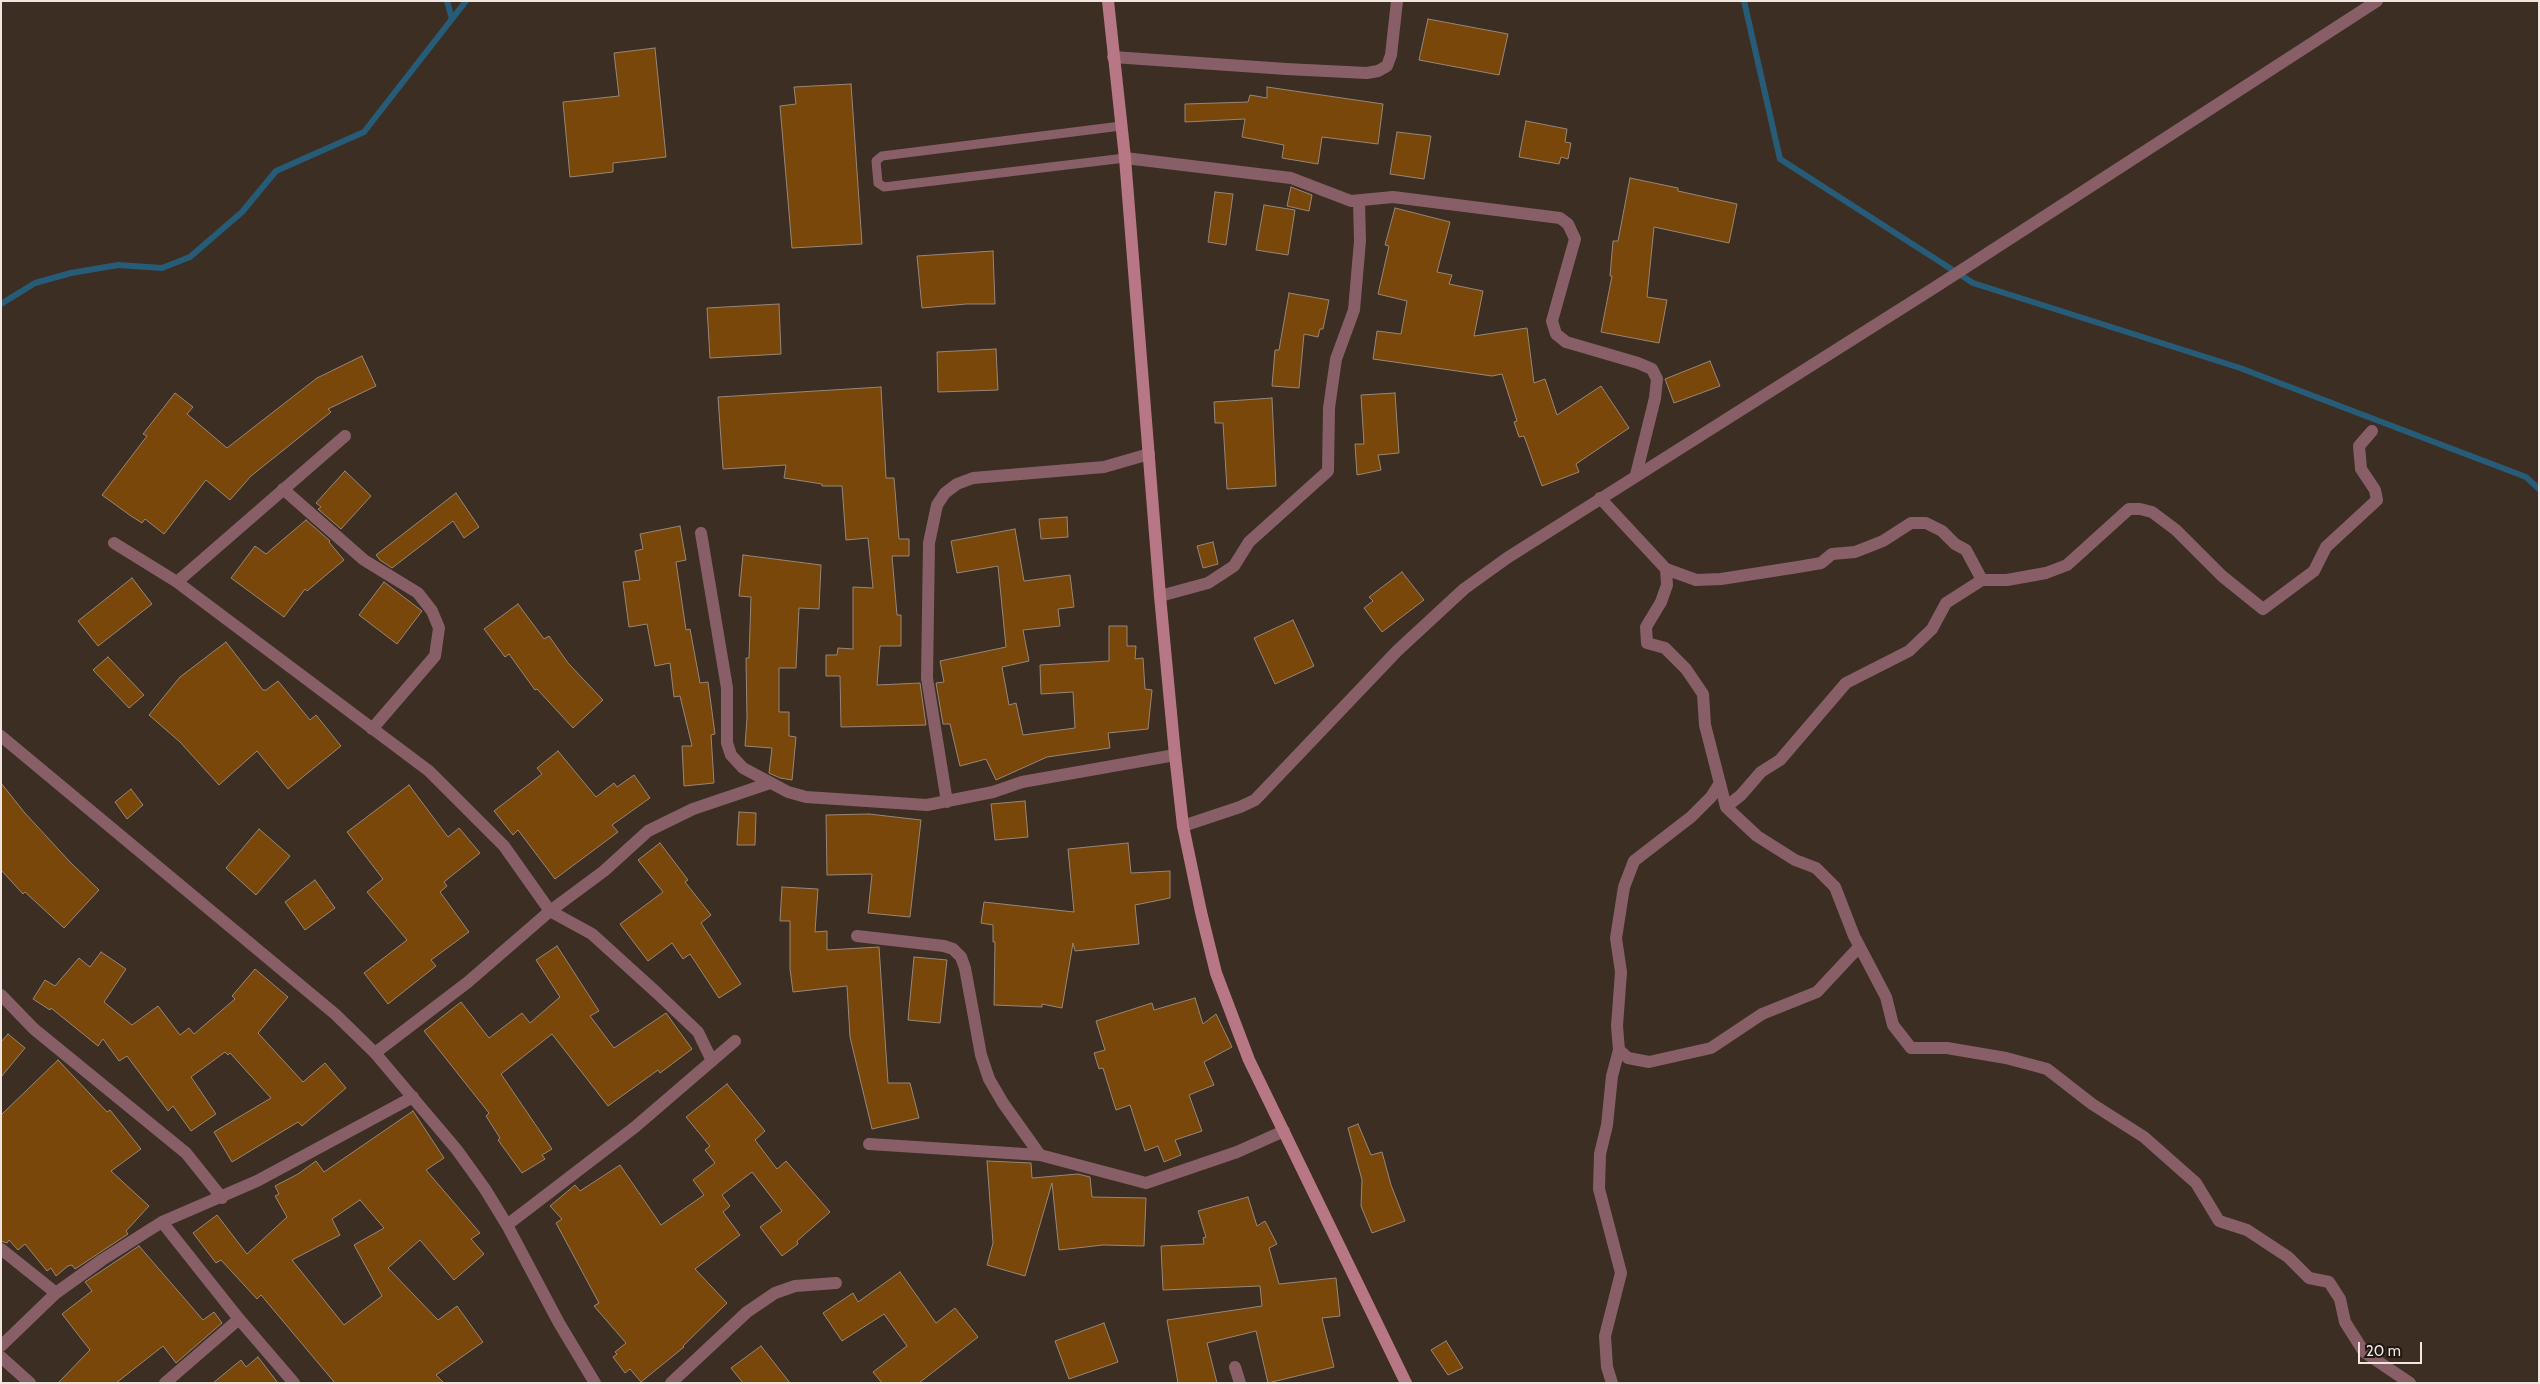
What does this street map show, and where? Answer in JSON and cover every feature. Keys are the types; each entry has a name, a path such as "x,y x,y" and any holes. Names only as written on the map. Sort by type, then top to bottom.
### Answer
{"main road":[{"path":"1108,1 1125,158 1160,596 1183,826 1216,973 1249,1060 1406,1383"}],"street":[{"path":"1113,57 1286,69 1378,71 1387,66 1391,55 1397,1"},
{"path":"1183,826 1255,800 1397,650 1464,589 1507,558 1944,281 2377,1"},
{"path":"1125,158 1292,178 1351,201 1393,197 1560,218 1568,224 1575,239 1552,321 1556,334 1566,342 1652,369 1657,379 1655,398 1636,475"},
{"path":"1160,596 1208,583 1234,566 1249,542 1328,471 1329,408 1336,358 1354,310 1360,241 1359,201"},
{"path":"1726,807 1741,795 1760,772 1780,760 1846,683 1909,651 1932,629 1946,604 1982,580 2017,579 2046,573 2067,565 2129,509 2152,512 2176,530 2222,576 2263,609 2314,571 2326,547 2352,526 2378,500 2375,490 2361,470 2359,446 2372,431"},
{"path":"177,582 345,436"},
{"path":"947,802 927,678 929,543 937,505 945,493 957,484 973,478 1104,467 1149,454"},
{"path":"283,489 364,560 418,593 432,611 439,628 435,656 372,728"},
{"path":"1600,498 1666,569 1696,580 1721,579 1821,563 1832,554 1855,552 1883,541 1911,523 1926,524 1942,531 1955,544 1966,550 1982,580"},
{"path":"701,533 727,688 727,743 732,755 743,768 788,792 806,797 927,805 993,792 1022,782 1175,755"},
{"path":"114,543 177,582 429,771 504,846 550,911 592,934 657,993 698,1032 712,1061"},
{"path":"1666,569 1667,585 1646,627 1647,643 1665,648 1686,669 1703,694 1705,725 1726,807 1757,836 1795,860 1816,868 1835,887 1859,947 1886,997 1893,1025 1911,1048 1947,1048 2006,1058 2046,1069 2150,1143 2196,1184 2219,1221 2247,1230 2288,1257 2309,1278 2329,1282 2340,1299 2345,1322 2364,1352 2410,1383"},
{"path":"1,736 335,1014 375,1053 457,1150 507,1225 558,1324 595,1383"},
{"path":"375,1053 468,982 550,911 604,871 648,831 693,809 770,783"},
{"path":"1612,1383 1607,1367 1605,1336 1621,1273 1599,1189 1600,1154 1607,1125 1612,1076 1620,1050 1617,1026 1621,972 1616,938 1624,887 1634,862 1691,817 1711,797 1720,783"},
{"path":"857,936 944,946 954,949 961,957 966,968 981,1055 989,1079 1003,1103 1040,1155"},
{"path":"1620,1050 1628,1058 1649,1062 1711,1048 1762,1014 1816,992 1859,947"},
{"path":"1,995 34,1029 186,1153 222,1198"},
{"path":"507,1225 635,1127 735,1041"},
{"path":"1,1346 56,1293 102,1260 162,1222 222,1198 278,1171 413,1097"},
{"path":"869,1144 1040,1155 1146,1183 1237,1152 1284,1131"},
{"path":"162,1222 239,1319 294,1383"},
{"path":"1,1249 56,1293"},
{"path":"671,1383 747,1312 775,1293 795,1286 836,1283"},
{"path":"165,1383 239,1319"},
{"path":"1,1357 30,1383"},
{"path":"1235,1367 1240,1383"}],"lane":[{"path":"1121,126 882,156 876,161 878,183 884,187 1125,158"}],"building":[{"path":"1428,19 1508,34 1499,75 1419,60"},
{"path":"655,48 666,157 613,163 613,172 570,177 563,102 619,96 614,53"},
{"path":"851,84 862,244 792,248 780,106 796,104 794,87"},
{"path":"1267,87 1383,104 1378,144 1322,137 1318,164 1282,158 1284,145 1242,137 1245,119 1185,122 1185,104 1248,102 1250,95 1267,98"},
{"path":"1526,121 1567,129 1565,142 1571,143 1568,159 1561,157 1559,164 1519,157"},
{"path":"1397,132 1431,136 1424,179 1390,174"},
{"path":"1630,178 1678,188 1678,191 1737,204 1729,243 1654,227 1647,297 1667,300 1659,343 1601,332 1612,276 1610,276 1613,241 1618,241"},
{"path":"1291,187 1312,195 1309,211 1287,206"},
{"path":"1215,192 1233,194 1226,245 1208,242"},
{"path":"1264,205 1295,210 1288,255 1256,250"},
{"path":"1395,208 1450,222 1437,272 1452,275 1449,284 1483,291 1474,336 1527,328 1534,383 1545,379 1557,415 1601,386 1629,428 1576,464 1579,472 1542,486 1524,436 1519,437 1514,422 1517,421 1502,374 1492,376 1373,359 1377,331 1401,334 1407,301 1378,294 1389,246 1385,245"},
{"path":"993,251 995,304 966,304 922,308 917,256"},
{"path":"1289,293 1329,300 1323,329 1320,329 1318,337 1304,334 1299,388 1272,386 1275,350 1279,350"},
{"path":"779,304 781,354 710,358 707,308"},
{"path":"996,349 998,390 938,392 937,352"},
{"path":"362,356 376,386 328,409 331,412 251,476 230,500 206,480 164,534 145,519 142,523 102,495 147,436 143,434 175,393 193,407 187,414 227,448 317,378"},
{"path":"1710,361 1720,386 1674,403 1665,379"},
{"path":"881,387 886,478 894,478 899,539 909,539 909,556 892,556 897,615 901,615 901,646 880,646 877,685 920,683 926,725 841,727 840,676 826,676 826,655 837,655 838,648 853,649 853,587 873,588 868,538 846,540 842,486 822,486 822,484 784,478 786,465 723,469 718,397"},
{"path":"1395,393 1399,453 1378,455 1381,470 1357,475 1355,444 1364,444 1361,395"},
{"path":"1272,398 1276,486 1227,489 1223,423 1215,423 1214,402"},
{"path":"345,471 371,496 341,529 318,509 321,507 316,503"},
{"path":"456,493 479,527 464,538 453,521 392,568 380,560 376,555"},
{"path":"1067,517 1068,537 1041,539 1039,519"},
{"path":"306,520 330,541 344,560 307,591 305,589 284,617 231,578 255,546 266,554"},
{"path":"680,526 686,560 676,562 686,630 690,629 700,683 708,682 715,734 711,735 714,783 684,786 682,746 692,746 680,696 674,697 670,663 655,666 647,624 629,627 623,582 640,580 635,551 643,549 640,534"},
{"path":"1015,529 1024,581 1070,575 1074,607 1058,609 1060,626 1023,630 1029,661 1002,667 1009,705 1016,703 1023,735 1075,728 1073,692 1041,694 1040,665 1109,661 1109,626 1127,626 1127,646 1136,646 1135,659 1143,658 1145,689 1152,690 1148,729 1108,733 1110,748 1047,757 996,780 986,759 960,766 950,724 943,724 936,683 944,682 940,661 1006,647 998,566 957,573 951,541"},
{"path":"1213,542 1218,564 1203,568 1197,546"},
{"path":"743,555 821,565 819,609 799,608 796,668 779,668 779,712 789,712 789,736 796,737 792,780 780,778 769,773 772,748 745,746 747,718 746,658 749,658 751,597 739,596"},
{"path":"1402,572 1424,600 1382,632 1364,608 1373,601 1369,597"},
{"path":"132,578 152,604 98,646 78,621"},
{"path":"384,582 422,611 397,644 359,615"},
{"path":"518,604 544,639 549,636 568,663 603,700 573,728 537,689 535,690 509,654 505,657 484,629"},
{"path":"1293,620 1314,666 1275,684 1254,638"},
{"path":"226,642 263,690 266,690 278,681 310,720 316,715 341,746 288,789 257,751 219,785 180,742 149,715 180,677"},
{"path":"108,657 144,695 129,708 93,670"},
{"path":"558,751 596,797 614,783 617,787 634,775 650,798 612,825 618,832 555,879 518,830 513,835 494,811 542,774 537,768"},
{"path":"1,783 24,812 99,890 64,928 25,892 23,894 1,870"},
{"path":"409,785 448,837 459,828 480,853 444,882 447,886 440,892 469,932 431,960 436,966 388,1004 364,973 407,940 367,892 383,879 347,832"},
{"path":"131,789 143,805 127,819 115,802"},
{"path":"1025,801 1028,837 995,840 991,804"},
{"path":"739,812 756,813 755,845 737,845"},
{"path":"869,814 921,820 910,917 868,913 872,874 827,875 826,815"},
{"path":"259,829 290,856 256,895 226,868"},
{"path":"660,843 688,880 685,882 711,915 701,923 741,984 719,998 690,954 683,959 672,943 648,961 620,924 663,892 638,860"},
{"path":"1128,843 1131,873 1170,871 1170,898 1135,905 1139,944 1075,951 1073,943 1062,1008 1042,1004 1042,1007 994,1005 995,942 993,942 993,925 981,923 984,902 1074,912 1068,849"},
{"path":"315,880 335,908 305,930 285,902"},
{"path":"782,887 818,889 815,932 827,931 827,950 879,947 888,1083 910,1083 919,1118 872,1129 850,1037 847,986 793,992 790,969 790,921 780,921"},
{"path":"557,946 599,1011 590,1016 614,1048 666,1013 692,1049 660,1073 658,1070 608,1106 552,1034 501,1074 552,1149 542,1155 545,1159 522,1173 498,1140 500,1138 486,1116 489,1113 424,1031 461,1002 489,1038 522,1013 530,1023 560,997 536,960"},
{"path":"101,952 126,969 104,1002 132,1025 158,1006 180,1035 189,1028 194,1034 235,999 232,996 255,969 288,997 258,1033 303,1082 325,1063 346,1088 302,1126 298,1122 232,1162 214,1132 271,1098 230,1053 228,1055 225,1052 191,1077 216,1114 191,1131 173,1106 168,1111 127,1056 119,1061 103,1039 98,1046 51,1008 50,1010 33,999 45,980 55,986 79,958 90,967"},
{"path":"914,957 947,960 940,1023 908,1020"},
{"path":"1195,998 1203,1024 1216,1014 1232,1047 1204,1062 1214,1085 1189,1095 1202,1131 1175,1140 1181,1155 1164,1162 1158,1146 1145,1151 1130,1105 1116,1110 1103,1068 1099,1069 1094,1053 1105,1050 1096,1021 1152,1003 1154,1010"},
{"path":"8,1034 25,1048 1,1077 1,1042"},
{"path":"58,1060 107,1112 110,1110 141,1149 111,1171 149,1206 126,1231 128,1234 75,1269 72,1265 68,1266 56,1276 51,1268 47,1271 25,1244 18,1250 9,1240 7,1243 1,1241 1,1115"},
{"path":"727,1084 765,1131 755,1140 777,1169 786,1161 830,1212 797,1241 798,1244 782,1256 760,1227 782,1211 752,1172 722,1195 730,1206 723,1212 740,1235 695,1269 727,1303 684,1347 641,1382 630,1369 625,1373 613,1357 617,1354 615,1352 626,1343 594,1306 599,1303 556,1223 562,1219 550,1206 575,1185 580,1191 620,1165 661,1225 704,1195 693,1180 715,1163 705,1150 710,1146 686,1117"},
{"path":"413,1111 444,1158 426,1170 480,1233 471,1239 484,1254 454,1280 420,1240 388,1268 438,1320 457,1306 483,1342 436,1375 444,1383 335,1383 261,1295 257,1299 221,1260 216,1263 193,1233 217,1215 247,1254 287,1217 275,1196 279,1194 275,1186 298,1174 316,1161 324,1172","holes":["360,1200 384,1228 354,1245 382,1296 344,1325 292,1260 340,1235 332,1219"]},
{"path":"1358,1124 1371,1155 1382,1152 1391,1185 1405,1221 1372,1233 1361,1206 1362,1180 1348,1128"},
{"path":"987,1161 1031,1163 1032,1178 1078,1174 1090,1177 1092,1197 1146,1198 1144,1246 1103,1245 1059,1250 1052,1183 1025,1276 987,1265 993,1243"},
{"path":"1248,1197 1257,1226 1265,1221 1277,1244 1269,1248 1279,1284 1336,1278 1340,1316 1322,1318 1334,1367 1268,1383 1256,1331 1207,1343 1217,1383 1178,1383 1167,1320 1262,1306 1260,1286 1163,1290 1161,1246 1204,1244 1203,1238 1206,1237 1198,1211"},
{"path":"139,1246 203,1320 214,1312 222,1323 176,1363 163,1346 116,1383 58,1383 90,1350 62,1314 92,1291 85,1282"},
{"path":"900,1272 936,1323 955,1308 978,1337 919,1383 882,1383 873,1372 907,1346 884,1314 842,1341 823,1313 853,1293 858,1302"},
{"path":"1104,1323 1118,1362 1069,1379 1055,1341"},
{"path":"1446,1341 1463,1368 1448,1375 1431,1350"},
{"path":"761,1346 790,1383 743,1383 731,1368"},
{"path":"258,1357 278,1383 213,1383 241,1360 246,1367"}],"waterway":[{"path":"447,1 452,19"},
{"path":"1,304 35,283 71,273 118,265 162,268 190,257 242,212 276,171 364,132 466,1"},
{"path":"1744,1 1780,159 1973,283 2240,368 2526,477 2539,489"}]}
